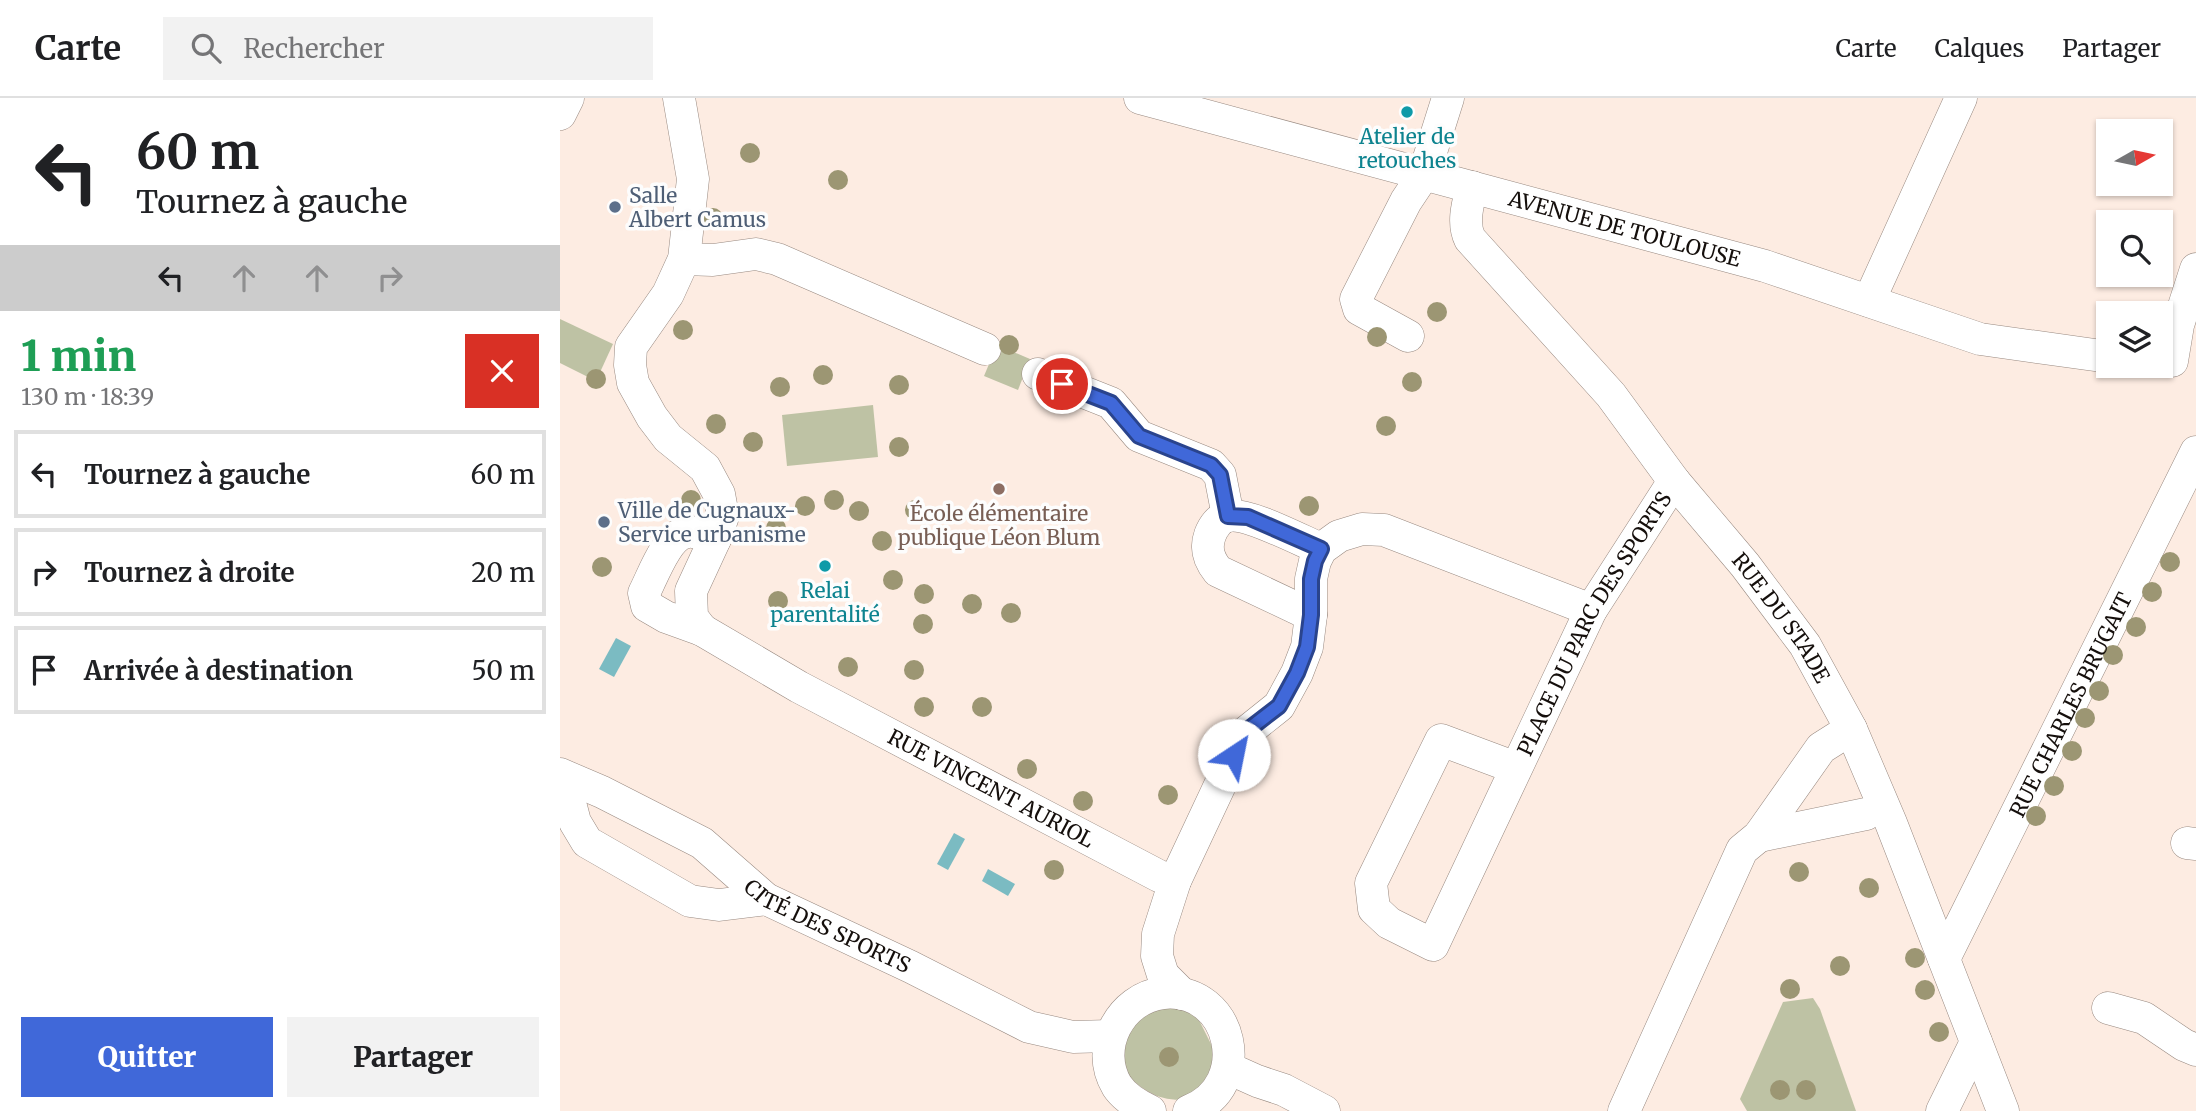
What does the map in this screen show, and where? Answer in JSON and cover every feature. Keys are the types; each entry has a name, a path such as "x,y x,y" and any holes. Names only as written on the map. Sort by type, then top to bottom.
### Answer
{"street":[{"path":"560,114 568,98"},
{"path":"679,98 693,180 684,259 668,294 631,347 630,365 633,383 652,417 668,438 705,468 719,494 723,516 691,591 692,617 702,630"},
{"name":"AVENUE DE TOULOUSE","path":"1140,98 1765,266 1980,339 2096,356"},
{"path":"1408,336 1359,309 1356,299 1406,201 1424,174 1448,98"},
{"path":"1870,301 1961,98"},
{"name":"RUE DU STADE","path":"1472,187 1467,206 1466,231 1500,274 1611,395 1674,481 1745,565 1805,645 1852,729 2003,1111"},
{"path":"684,259 713,260 756,254 777,259 985,349"},
{"path":"2177,362 2178,325 2196,269"},
{"path":"1038,374 1111,403 1139,436 1211,465 1220,475 1228,516"},
{"name":"RUE CHARLES BRUGAIT","path":"1944,959 2196,452"},
{"name":"PLACE DU PARC DES SPORTS","path":"1516,768 1441,740 1371,883 1374,909 1389,923 1433,945 1591,610 1674,481"},
{"path":"1311,615 1218,570 1210,561 1207,550 1209,537 1216,523 1228,516 1248,517 1321,549"},
{"path":"1182,994 1163,975 1157,956 1158,934 1175,881 1244,733 1279,706 1297,673 1307,647 1311,615 1311,579 1321,549 1339,536 1362,529 1384,530 1591,610"},
{"name":"RUE VINCENT AURIOL","path":"715,539 691,531 678,534 670,543 644,593 647,606 666,617 702,630 799,687 1159,876 1175,881"},
{"path":"1624,1111 1742,850 1759,836 1821,748 1852,729"},
{"path":"561,775 575,822 587,842 690,901 719,905 766,899"},
{"name":"CITÉ DES SPORTS","path":"561,775 602,792 702,843 766,899 911,967 1029,1027 1073,1037 1110,1036"},
{"path":"1759,836 1866,814"},
{"path":"1150,1111 1133,1104 1116,1085 1108,1061 1110,1036 1130,1006 1146,997 1164,993 1182,994 1199,1001 1213,1012 1223,1027 1229,1054 1228,1068 1222,1084 1212,1097 1198,1108 1189,1111"},
{"path":"2108,1008 2144,1018 2196,1050"},
{"path":"1942,1111 1976,1042"},
{"path":"1228,1068 1284,1090 1324,1111"}],"green space":[{"path":"560,319 613,344 596,381 560,363"},
{"path":"997,345 1030,359 1018,390 984,376"},
{"path":"873,405 878,457 787,466 782,415"},
{"path":"1813,998 1820,1009 1856,1111 1747,1111 1740,1099 1783,1002"},
{"path":"1178,1005 1198,1018 1213,1048 1215,1065 1193,1099 1171,1099 1153,1094 1121,1070 1123,1029 1134,1015"}],"water":[{"path":"616,638 631,646 614,677 599,669"},
{"path":"954,833 965,839 948,870 937,864"},
{"path":"988,869 1015,884 1008,896 982,881"}],"place":[{"name":"Atelier de retouches","path":"1407,112"},
{"name":"Salle Albert Camus","path":"615,207"},
{"name":"École élémentaire publique Léon Blum","path":"999,489"},
{"name":"Ville de Cugnaux- Service urbanisme","path":"604,522"},
{"name":"Relai parentalité","path":"825,566"}],"route":[{"path":"1062,384 1111,403 1139,436 1211,465 1220,475 1228,516 1248,517 1321,549 1311,579 1311,615 1307,647 1297,673 1279,706 1244,733 1234,755"}]}
